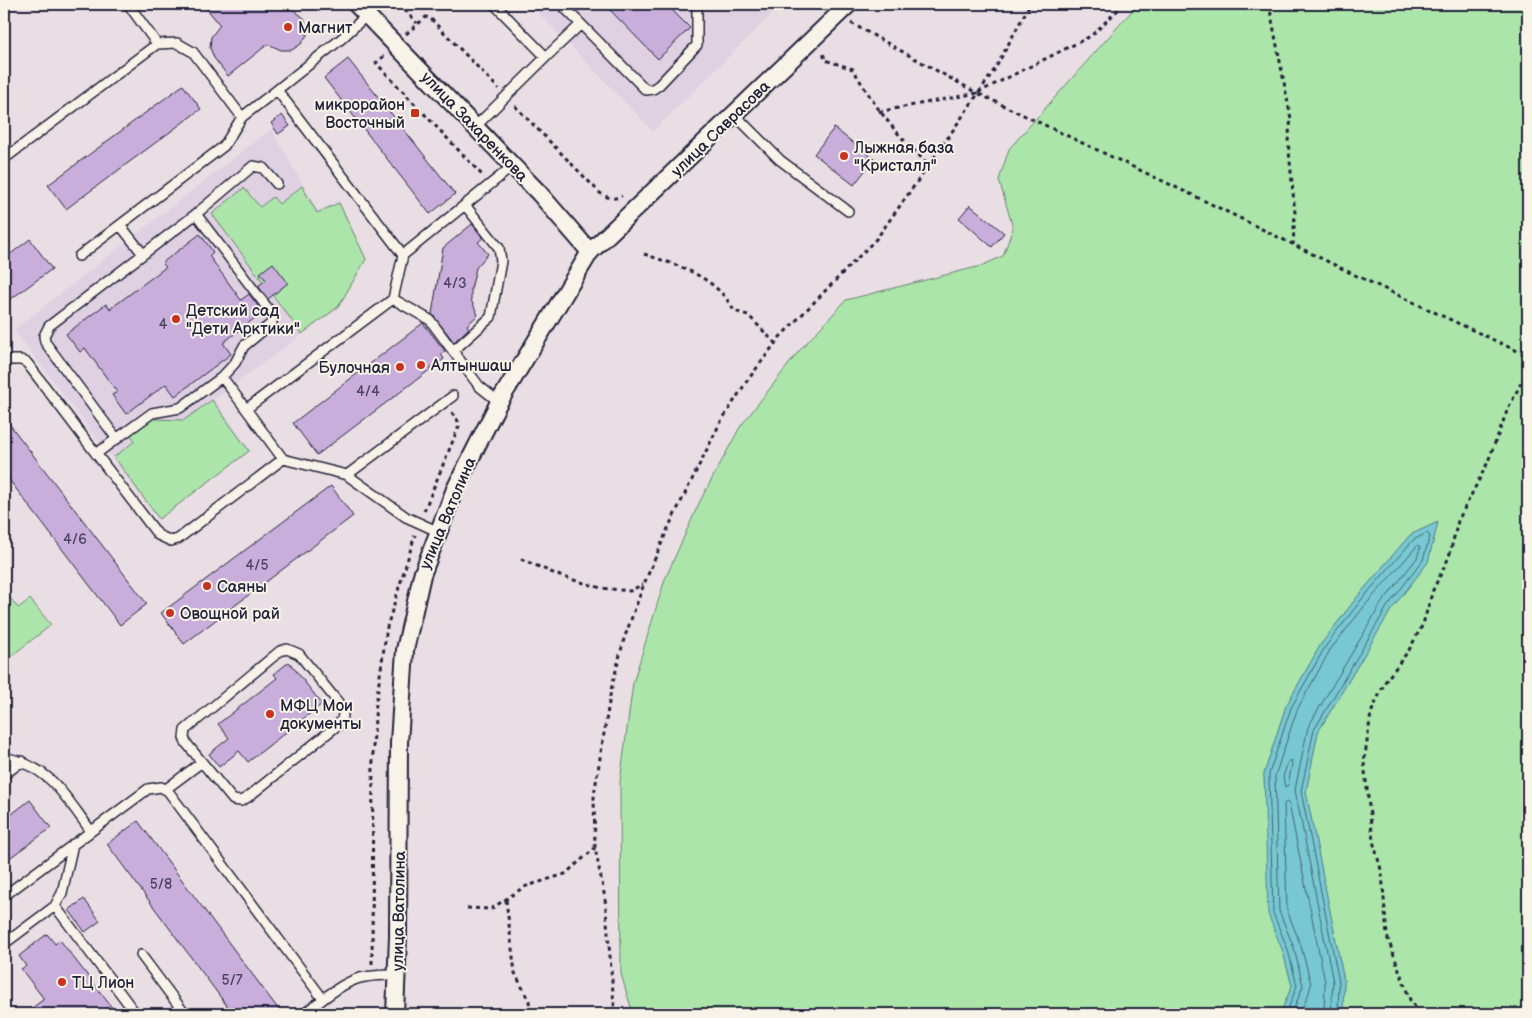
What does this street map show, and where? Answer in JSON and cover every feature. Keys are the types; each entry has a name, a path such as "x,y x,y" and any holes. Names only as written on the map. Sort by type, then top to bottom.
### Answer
{"street":[{"name":"улица Саврасова","path":"590,252 849,4"},
{"name":"улица Захаренкова","path":"361,9 513,166 590,252"},
{"name":"улица Ватолина","path":"395,1014 401,690 405,650 418,592 437,531 470,458 499,402 590,252"}],"lane":[{"path":"128,4 157,44"},
{"path":"494,4 546,57"},
{"path":"561,4 646,90 653,89 697,45 697,4"},
{"path":"79,256 224,146 242,117 341,39 361,9"},
{"path":"475,126 580,24"},
{"path":"4,159 157,44 177,43 193,52 242,117"},
{"path":"277,90 403,255"},
{"path":"734,114 780,160 848,211"},
{"path":"117,438 46,342 44,336 49,326 196,214 253,166 263,168 277,184"},
{"path":"246,409 393,299 403,255 513,166"},
{"path":"453,351 491,317 501,260 499,248 465,205"},
{"path":"96,454 152,413 180,408 222,377 234,363 244,346 269,327 273,318 196,214"},
{"path":"120,224 143,254"},
{"path":"393,299 430,320 479,386 499,402"},
{"path":"4,360 21,360 27,363 158,535 171,541 178,539 283,458"},
{"path":"222,377 283,458 347,475 406,517 437,531"},
{"path":"347,475 454,396"},
{"path":"287,649 299,654 344,712 339,724 241,801 233,800 228,795 202,762 187,744 184,738 185,730 280,651 287,649"},
{"path":"4,756 22,761 48,776 91,831"},
{"path":"4,775 22,761"},
{"path":"166,789 202,762"},
{"path":"4,896 148,789 161,786 166,789 323,999"},
{"path":"4,944 55,906 62,892 73,844"},
{"path":"55,906 136,1014"},
{"path":"141,955 185,1014"},
{"path":"304,1014 345,982 358,977 397,975"}],"path":[{"path":"399,4 417,23"},
{"path":"617,1014 614,1004 605,898 595,848 594,795 598,763 620,656 644,584 720,423 747,380 775,343 877,238 995,69 1030,4"},
{"path":"878,112 977,93 1091,36 1124,4"},
{"path":"1269,4 1291,119 1288,141 1294,213 1293,245"},
{"path":"837,16 977,93 1528,356"},
{"path":"491,184 376,63 417,23 426,17 430,18 600,193 608,198 616,199 628,191"},
{"path":"822,45 825,60 853,69 878,112 899,137 929,165"},
{"path":"644,254 686,269 706,280 726,296 734,311 748,315 775,343"},
{"path":"1420,1014 1410,1000 1387,936 1382,873 1373,841 1364,764 1371,713 1385,682 1409,650 1423,624 1433,590 1449,557 1458,521 1490,457 1507,412 1528,369"},
{"path":"521,558 560,576 601,588 630,592 644,584"},
{"path":"467,908 491,909 524,887 565,874 595,848"},
{"path":"506,900 515,973 530,1001 531,1014"}],"shaded area":[{"path":"530,4 782,4 653,131"},
{"name":"Детский сад \"Дети Арктики\"","path":"271,129 318,211 339,200 367,259 339,308 214,399 251,451 159,520 14,330"}],"green space":[{"path":"1138,4 1528,4 1528,1014 1343,1014 1344,981 1306,792 1318,732 1391,610 1428,562 1438,522 1410,535 1358,596 1321,644 1286,706 1264,774 1267,845 1283,952 1292,986 1280,1014 633,1014 621,974 620,782 633,683 665,579 700,501 740,427 799,351 846,300 981,266 1003,256 1013,228 999,180 1009,149"},
{"path":"302,186 317,213 339,203 366,259 338,307 302,334 212,214 244,188 260,207 273,197 279,204"},
{"path":"212,400 249,451 159,519 114,457 135,441 131,435 153,419 184,420"},
{"path":"4,590 18,608 30,599 51,625 5,661"}],"water":[{"path":"1438,522 1428,562 1391,610 1318,732 1306,792 1344,981 1343,1014 1280,1014 1292,986 1283,952 1268,914 1264,774 1286,706 1321,644 1358,596 1410,535"}],"building":[{"path":"203,4 286,4 304,18 307,35 301,44 292,50 281,50 268,44 228,76 214,58 210,48 211,37 220,25"},
{"path":"604,4 666,4 690,28 658,59"},
{"path":"348,59 455,194 430,214 324,78"},
{"path":"183,85 201,109 66,209 48,185"},
{"path":"282,115 290,126 278,134 271,123"},
{"name":"Лыжная база \"Кристалл\"","path":"834,128 874,159 854,185 814,154"},
{"path":"970,205 1004,233 992,247 959,218"},
{"path":"472,224 483,238 478,242 488,254 476,268 471,289 471,300 478,315 467,325 469,328 454,342 432,314 443,248"},
{"path":"200,234 213,252 209,256 241,300 249,294 258,306 256,308 260,314 223,343 231,354 175,396 166,384 126,414 112,395 117,392 85,348 80,352 66,334 106,304 110,309 166,267 162,263"},
{"path":"30,239 52,269 4,304 4,259"},
{"path":"273,263 288,283 268,299 258,286 266,280 260,273"},
{"path":"423,323 445,351 441,354 444,359 317,455 293,423"},
{"path":"4,417 147,604 120,625 4,473"},
{"path":"331,486 353,516 184,644 161,613"},
{"name":"МФЦ Мои документы","path":"289,662 322,704 248,762 239,751 219,767 209,754 229,738 218,724 277,678 274,674"},
{"path":"30,800 51,828 4,862 4,820"},
{"path":"138,821 282,1014 233,1014 107,844"},
{"path":"84,899 100,921 85,932 69,910"},
{"name":"ТЦ Лион","path":"47,934 55,944 60,940 117,1014 24,1014 44,999 21,969 26,966 19,956"}],"place":[{"name":"Магнит","path":"288,27"},
{"name":"микрорайон Восточный","path":"415,113"},
{"name":"Лыжная база \"Кристалл\"","path":"844,156"},
{"name":"Детский сад \"Дети Арктики\"","path":"176,319"},
{"name":"Алтыншаш","path":"421,365"},
{"name":"Булочная","path":"400,367"},
{"name":"Саяны","path":"207,586"},
{"name":"Овощной рай","path":"170,613"},
{"name":"МФЦ Мои документы","path":"270,714"},
{"name":"ТЦ Лион","path":"62,982"}]}
